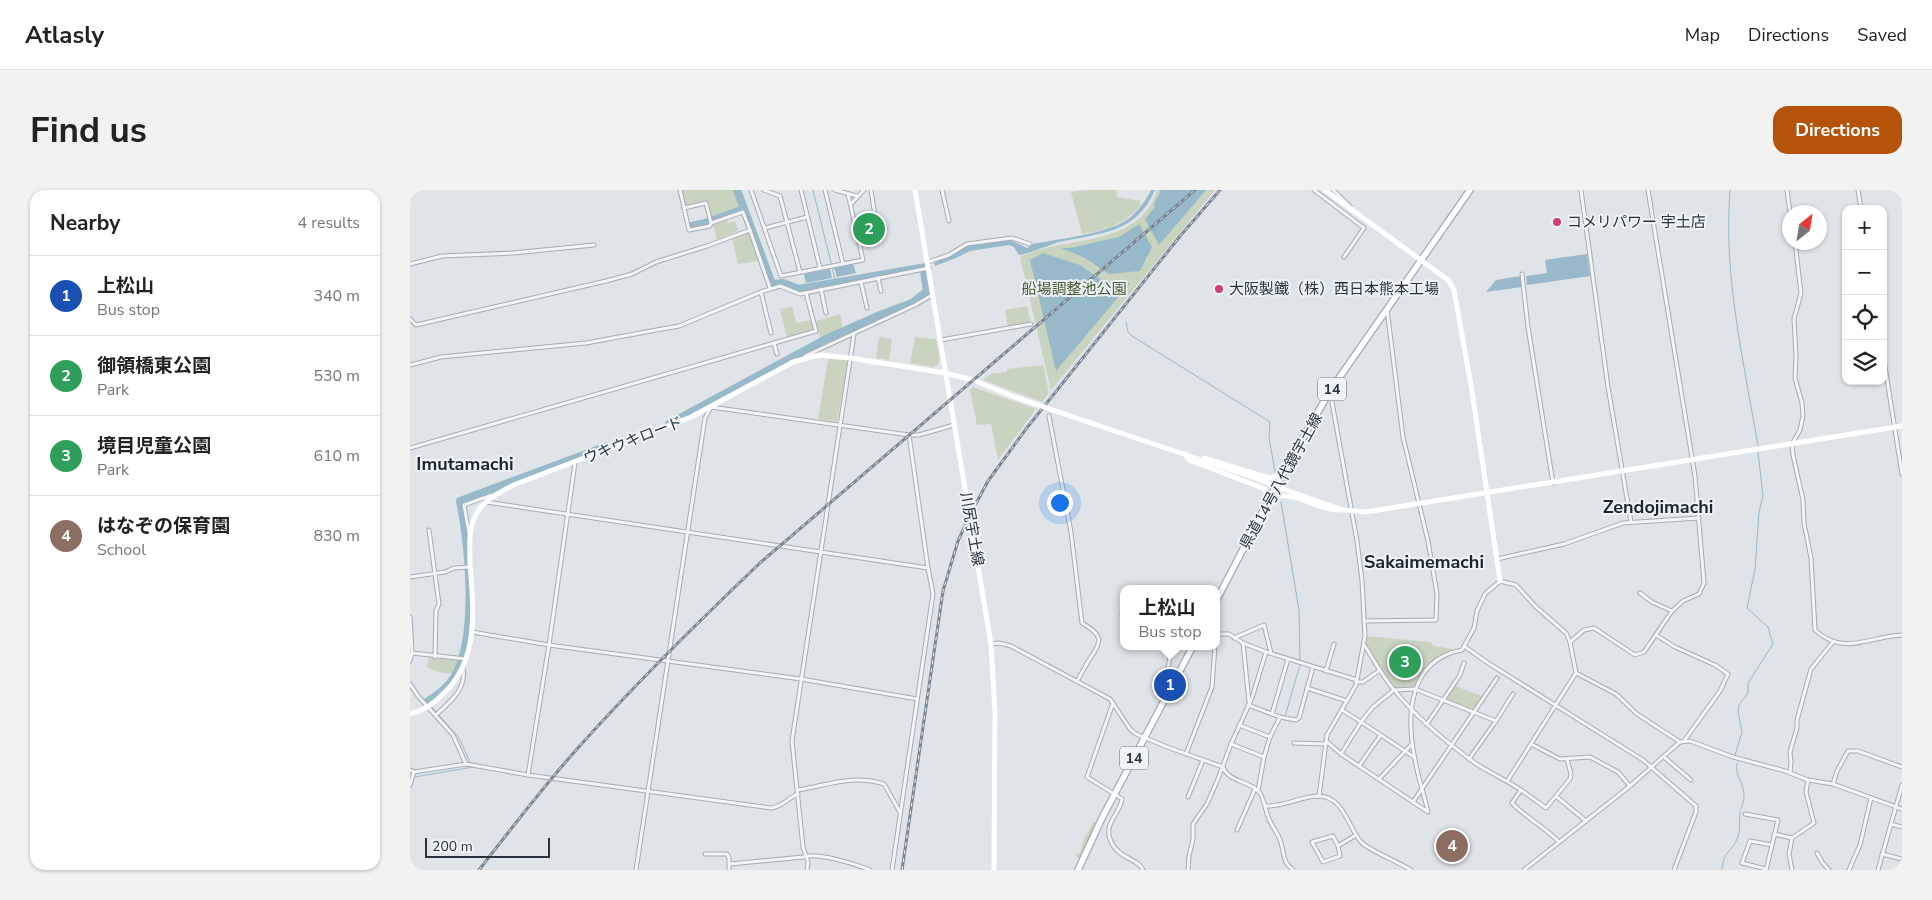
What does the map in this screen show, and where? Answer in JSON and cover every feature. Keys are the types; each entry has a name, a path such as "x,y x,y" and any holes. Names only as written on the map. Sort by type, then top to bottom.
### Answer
{"main road":[{"name":"県道14号八代鏡宇土線","path":"1220,590 1284,470 1330,392 1470,190"},
{"name":"14","path":"1078,870 1115,794 1191,650"}],"street":[{"path":"680,190 689,230 710,226 711,223 743,212 770,288"},
{"path":"751,190 781,276 863,260 848,194"},
{"path":"764,190 780,196 800,272"},
{"path":"801,190 820,268"},
{"path":"825,190 844,264"},
{"path":"835,190 857,196"},
{"path":"851,204 864,190"},
{"path":"856,227 876,222 871,190"},
{"name":"川尻宇土線","path":"915,190 991,644 995,703 994,870"},
{"path":"942,190 949,221"},
{"path":"1314,190 1364,228 1344,257"},
{"path":"1325,190 1448,280 1454,290 1472,391 1500,581"},
{"path":"1333,190 1363,218"},
{"path":"1581,190 1608,387 1631,522"},
{"path":"1570,642 1584,630 1594,628 1635,655 1638,655 1644,652 1672,611 1683,601 1698,594 1704,583 1695,476 1648,190"},
{"path":"1787,190 1789,205"},
{"path":"1858,190 1860,205"},
{"path":"684,208 706,203 711,223"},
{"path":"765,228 807,217"},
{"path":"410,319 416,325 606,281 632,274 656,262 750,230"},
{"path":"410,365 448,356 586,343 670,328 770,288 780,286 800,294 861,282 928,265 967,244 1012,238 1030,244"},
{"path":"410,264 442,256 513,253 594,245"},
{"path":"1796,250 1801,294 1794,319 1795,378 1802,403 1803,416 1800,430 1792,444 1794,464 1803,500 1804,523 1811,558 1815,630 1833,642 1850,644 1902,635"},
{"path":"1522,274 1528,326 1553,483"},
{"path":"878,278 881,291"},
{"path":"861,282 867,308"},
{"path":"821,290 826,312"},
{"path":"761,292 771,333"},
{"path":"410,448 816,331 806,292"},
{"path":"794,362 915,306 933,294"},
{"path":"1364,621 1436,620 1436,594 1428,541 1404,437 1387,310"},
{"path":"940,340 1031,324"},
{"path":"806,870 808,862 792,741 854,334"},
{"path":"774,343 777,354"},
{"name":"ウキウキロード","path":"410,714 427,707 448,689 463,667 466,659 472,632 470,538 475,517 486,502 498,493 516,484 575,463 690,417 794,362 819,355 945,373 972,380 1012,396 1185,454"},
{"path":"1887,381 1902,474"},
{"path":"1319,796 1327,735 1357,681 1364,645 1362,580 1330,392"},
{"path":"636,870 705,418 711,407 909,435 919,435 954,425"},
{"path":"1049,416 1071,532 1082,623 1096,632 1099,638 1099,644 1094,654 1077,681"},
{"path":"1185,454 1342,510 1366,512 1902,426"},
{"path":"892,870 933,594 909,435"},
{"path":"1185,454 1189,460 1265,489 1267,504"},
{"path":"1196,458 1219,461 1270,478 1277,476 1284,470"},
{"path":"528,775 575,463"},
{"path":"470,538 464,505 498,493"},
{"path":"1267,504 1274,497 1287,495 1329,510 1342,510"},
{"path":"486,502 567,516 928,568"},
{"path":"1497,559 1564,544 1623,523 1699,518"},
{"path":"430,530 437,574 439,604 436,611 435,657"},
{"path":"410,577 437,574 454,568 471,567"},
{"path":"1500,581 1516,585 1535,606 1566,633 1570,642 1573,666 1576,672 1616,694 1637,714 1682,742 1690,741 1733,758 1790,773 1808,780 1833,784 1902,809"},
{"path":"1294,743 1326,743 1428,812 1414,758 1412,710 1415,689 1434,662 1449,653 1462,650 1474,628 1477,611 1485,594 1500,581"},
{"path":"1640,593 1652,602 1672,611"},
{"path":"410,617 412,653 410,661"},
{"path":"1234,638 1264,624 1272,654"},
{"path":"472,632 667,662 800,679 917,698"},
{"path":"1220,634 1229,634 1243,643 1266,652 1357,681 1363,682 1380,670"},
{"path":"1524,870 1682,742 1720,691 1728,674 1715,665 1675,647 1656,635"},
{"path":"1790,773 1790,747 1797,728 1797,720 1811,669 1833,642"},
{"path":"991,644 999,643 1011,646 1077,681 1113,703 1130,729 1144,738 1223,767 1234,780 1256,790 1266,806 1268,818 1281,842 1285,864 1293,870"},
{"path":"1243,643 1249,704"},
{"path":"1326,671 1334,644"},
{"path":"1364,645 1394,690 1427,724 1469,759 1502,780 1508,780 1546,808 1570,779 1571,774 1567,759"},
{"path":"1464,646 1643,760 1696,806 1696,812 1674,870"},
{"path":"1166,698 1164,689 1171,650"},
{"path":"1186,754 1212,687 1215,650"},
{"path":"1188,870 1193,839 1193,824 1207,804 1223,767 1249,704 1266,652"},
{"path":"412,653 466,659"},
{"path":"1272,714 1288,659"},
{"path":"1427,724 1460,675 1464,663"},
{"path":"436,715 451,702 463,683 463,667"},
{"path":"1249,704 1280,717 1296,720 1313,667"},
{"path":"1508,780 1576,672"},
{"path":"1413,802 1497,678"},
{"path":"410,684 427,707 453,735 466,764"},
{"path":"1307,688 1347,701"},
{"path":"1341,754 1373,707 1394,690 1415,689 1496,721"},
{"path":"1469,759 1513,694"},
{"path":"1113,703 1087,777 1120,797 1122,802 1109,825 1109,838 1117,852 1141,865 1143,870"},
{"path":"1342,710 1414,758"},
{"path":"1238,830 1256,790 1270,737 1280,717"},
{"path":"1239,725 1270,737"},
{"path":"1360,766 1380,736"},
{"path":"1231,744 1264,757"},
{"path":"1379,779 1404,751 1413,744"},
{"path":"1532,744 1551,755 1567,759 1590,756 1618,772 1630,786"},
{"path":"1833,784 1837,771 1848,751 1858,752 1902,767"},
{"path":"1664,757 1690,780"},
{"path":"1188,797 1203,760"},
{"path":"410,770 414,772 466,764 528,775 771,808 780,806 798,792 849,779 876,781 884,784 901,812"},
{"path":"410,785 414,772"},
{"path":"1792,870 1789,854 1792,838 1814,823 1806,792 1808,780"},
{"path":"1878,870 1902,785"},
{"path":"1521,790 1512,803 1550,832 1559,842"},
{"path":"1266,806 1280,806 1319,796 1334,802 1342,810 1365,846 1411,870"},
{"path":"1556,796 1586,821"},
{"path":"1850,870 1860,845 1871,798"},
{"path":"1745,814 1778,820 1774,834 1772,845 1766,869 1742,863 1750,841 1772,845"},
{"path":"1891,824 1902,827"},
{"path":"1338,846 1356,834"},
{"path":"1774,834 1792,838"},
{"path":"1333,836 1338,846 1340,856 1323,862 1312,842 1333,836"},
{"path":"1817,852 1829,870"},
{"path":"705,854 727,854 730,864 729,870"},
{"path":"1882,854 1902,859"},
{"path":"730,864 814,855 861,866 870,870"}],"green space":[{"path":"680,190 735,190 742,207 710,219 706,203 684,208"},
{"path":"1116,190 1117,197 1141,201 1139,204 1141,206 1114,226 1082,234 1071,192"},
{"name":"船場調整池公園","path":"1157,190 1215,190 1051,390 1020,257 1042,249 1093,239 1125,228 1139,219 1150,206"},
{"path":"726,220 728,223 735,221 738,231 717,239 713,224"},
{"path":"749,232 759,261 738,264 732,238"},
{"path":"1027,306 1031,323 1008,327 1005,310"},
{"path":"792,307 796,323 811,320 814,330 787,337 780,309"},
{"path":"840,314 843,330 820,339 816,321"},
{"path":"879,337 892,339 889,360 876,358"},
{"path":"915,337 936,339 940,360 937,365 932,367 910,363"},
{"path":"828,359 849,360 837,422 818,419"},
{"path":"1043,365 1049,393 1042,402 983,380 991,374 1007,372 1007,369"},
{"path":"973,387 1036,409 998,460 991,424 977,425 970,390"},
{"path":"1365,636 1430,642 1434,646 1452,649 1452,652 1429,667 1415,689 1394,690 1364,645"},
{"path":"429,658 463,661 458,671 446,673 427,667"},
{"path":"1453,685 1484,697 1474,713 1443,701"},
{"path":"1099,821 1079,859 1076,854 1080,853 1093,822"}],"water":[{"path":"1151,190 1155,190 1138,215 1115,229 1059,242 1019,255 1014,247 1009,245 970,251 935,266 934,263 968,246 1010,240 1027,248 1033,244 1089,234 1110,228 1120,224 1134,214"},
{"path":"1161,190 1206,190 1159,245 1145,219 1155,207 1154,204"},
{"path":"1139,224 1152,247 1140,271 1109,274 1085,258 1061,248 1070,248 1119,237"},
{"path":"1043,253 1080,265 1109,285 1130,283 1056,371 1030,260"},
{"path":"1587,254 1590,276 1527,285 1526,276 1547,273 1545,260"},
{"path":"853,264 856,273 837,277 834,268"},
{"path":"830,269 832,278 806,283 804,274"},
{"path":"1521,276 1522,287 1486,292 1496,280"}],"waterway":[{"path":"737,190 772,284 783,283 799,289 926,267"},
{"path":"813,190 836,283"},
{"path":"1730,190 1729,254 1732,286 1741,351 1758,446"},
{"path":"713,220 744,209"},
{"path":"692,226 709,222"},
{"path":"669,424 826,339 912,303 927,291 924,272"},
{"path":"1126,322 1128,332 1132,336 1270,422 1269,438 1275,472"},
{"path":"427,702 442,691 455,676 462,659 467,638 470,590 460,501 605,447"},
{"path":"1735,755 1742,732 1738,712 1739,705 1748,693 1748,683 1773,644 1768,627 1747,608 1755,569 1759,512 1763,496 1758,452"},
{"path":"1281,502 1299,610 1300,660"},
{"path":"1284,720 1300,665"},
{"path":"431,706 459,738 471,764"},
{"path":"1722,870 1724,859 1735,844 1738,836 1740,812 1744,799 1743,788 1736,768 1737,763"},
{"path":"415,777 473,767"}],"railway":[{"path":"479,870 577,749 667,654 760,563 1195,190"},
{"path":"902,870 943,591 958,541 970,515 988,481 1026,429 1181,235 1220,190"}],"place":[{"name":"コメリパワー 宇土店","path":"1557,222"},
{"name":"御領橋東公園","path":"869,229"},
{"name":"大阪製鐵（株）西日本熊本工場","path":"1219,289"},
{"name":"境目児童公園","path":"1405,662"},
{"name":"上松山","path":"1170,685"},
{"name":"はなぞの保育園","path":"1452,846"}],"district":[{"name":"Imutamachi","path":"465,464"},
{"name":"Zendojimachi","path":"1658,507"},
{"name":"Sakaimemachi","path":"1424,562"}]}
